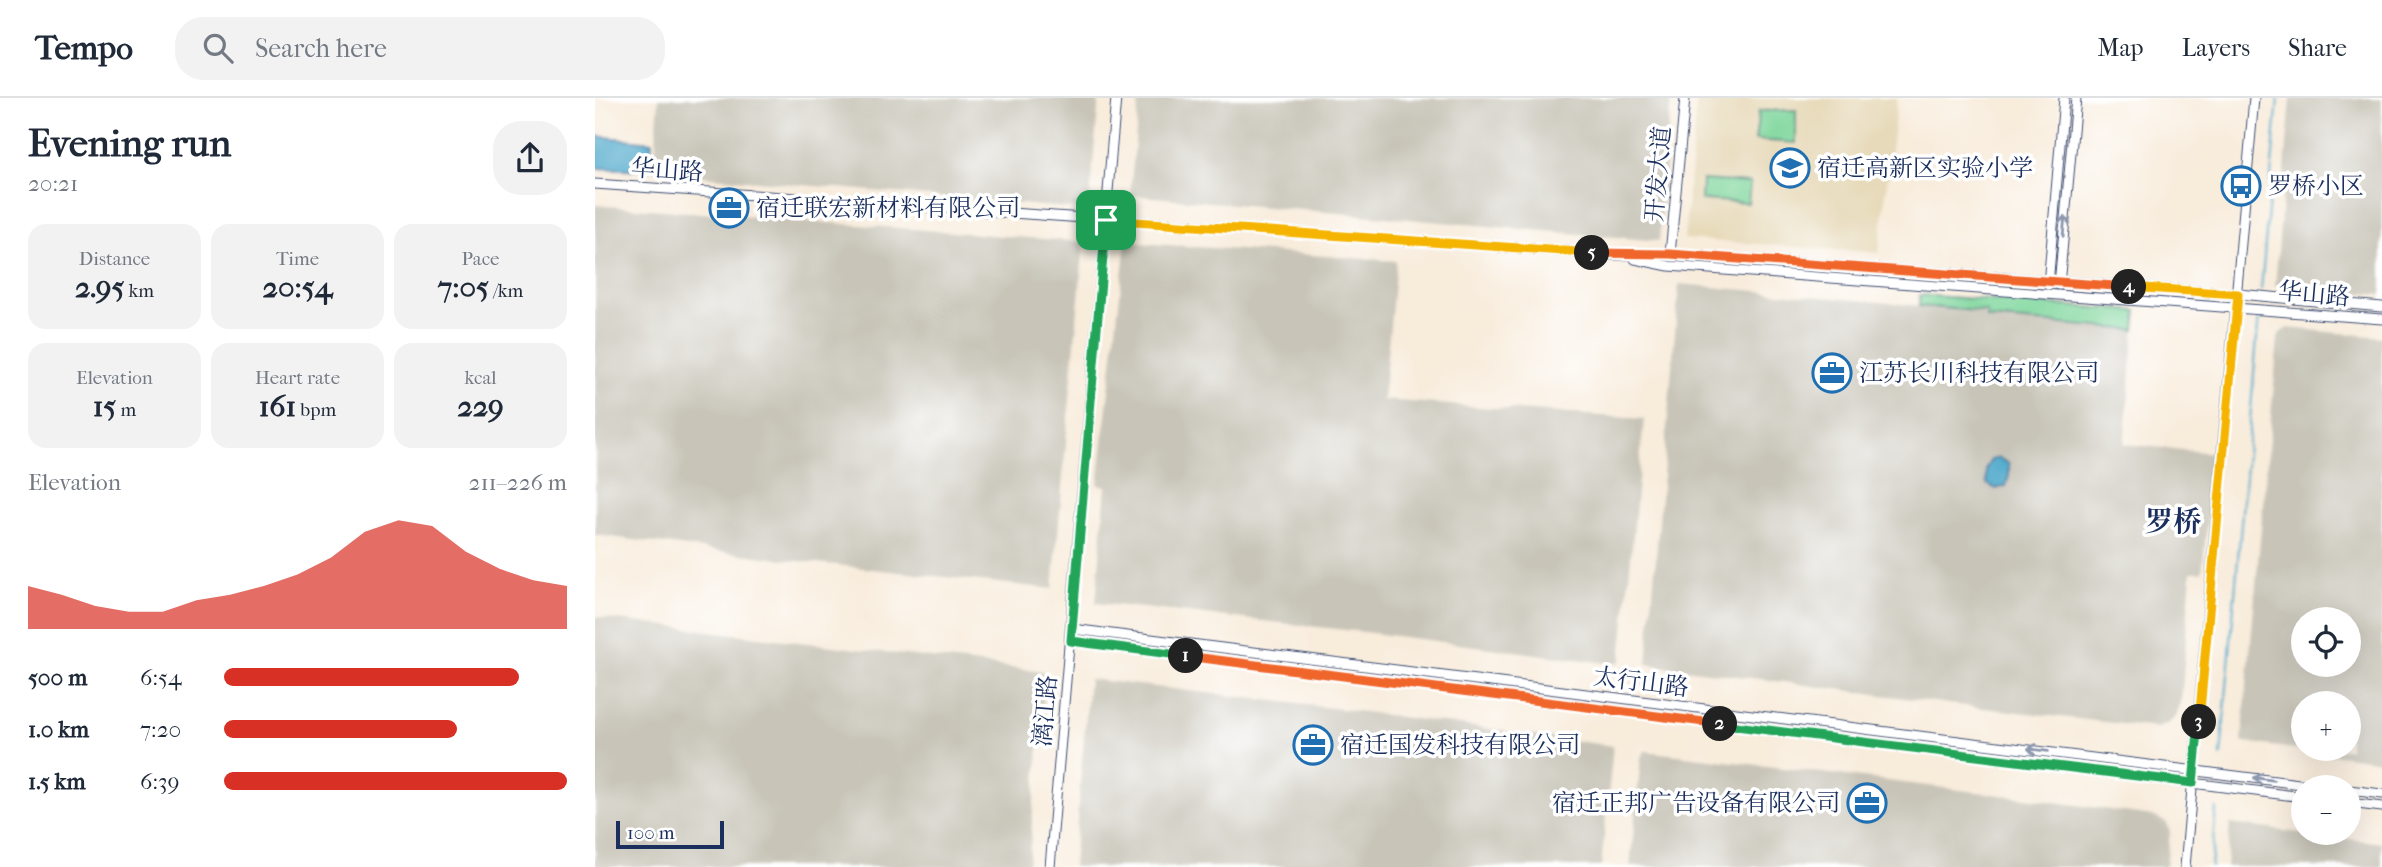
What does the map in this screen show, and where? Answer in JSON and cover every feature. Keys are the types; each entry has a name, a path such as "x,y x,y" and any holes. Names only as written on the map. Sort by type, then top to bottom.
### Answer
{"street":[{"name":"漓江路","path":"1050,867 1117,98"},
{"name":"开发大道","path":"1670,254 1685,98"},
{"path":"2053,293 2048,281 2064,98"},
{"path":"2053,293 2059,282 2076,98"},
{"path":"2185,867 2255,98"},
{"name":"华山路","path":"595,184 1616,255 1670,254 2238,294 2382,307"},
{"name":"华山路","path":"1616,255 1669,266 2237,306 2382,319"},
{"name":"太行山路","path":"1072,629 2291,783"},
{"name":"太行山路","path":"1071,641 2291,795"},
{"path":"2361,791 2382,794"},
{"path":"2361,804 2382,807"}],"shaded area":[{"path":"659,98 1099,98 1089,210 654,172"},
{"path":"1139,98 1671,98 1659,241 1130,195"},
{"name":"宿迁高新区实验小学","path":"1697,98 1897,98 1879,253 1684,239"},
{"path":"2291,98 2382,98 2382,295 2275,286"},
{"path":"595,205 1084,242 1053,589 772,558 595,535"},
{"path":"1126,242 1396,261 1383,400 1644,419 1621,661 1615,664 1364,632 1096,603 1106,486 1098,485"},
{"path":"1679,284 1988,312 1988,318 2135,330 2124,444 2214,453 2202,572 2191,572 2181,702 2176,717 2166,725 2156,728 1647,664"},
{"path":"2288,328 2382,337 2382,761 2361,758 2361,691 2291,691 2291,749 2242,742 2278,338 2281,332"},
{"path":"595,617 1046,672 1028,867 595,867"},
{"path":"1089,679 1357,711 1613,746 1601,867 1073,867"},
{"path":"1645,751 2153,816 2167,823 2170,832 2166,867 1630,867 1641,757"},
{"path":"2230,824 2291,832 2291,845 2361,845 2361,840 2382,843 2382,867 2226,867"}],"green space":[{"path":"1796,110 1796,143 1755,140 1759,111"},
{"path":"1702,180 1750,183 1748,203 1701,200"},
{"path":"1920,295 2137,311 2135,330 1987,318 1987,312 1919,306"}],"water":[{"path":"595,136 652,142 649,170 595,168"},
{"path":"1999,458 2009,464 2009,476 2006,486 1996,489 1987,484 1986,468 1991,460"}],"waterway":[{"path":"2261,290 2278,98"},
{"path":"2221,756 2259,315"},
{"path":"2211,867 2216,808"}],"place":[{"name":"宿迁高新区实验小学","path":"1790,168"},
{"name":"罗桥小区","path":"2241,186"},
{"name":"宿迁联宏新材料有限公司","path":"729,208"},
{"name":"江苏长川科技有限公司","path":"1832,373"},
{"name":"宿迁国发科技有限公司","path":"1313,745"},
{"name":"宿迁正邦广告设备有限公司","path":"1867,803"}],"district":[{"name":"罗桥","path":"2173,521"}],"route":[{"path":"1106,220 1616,255 1670,254 2238,294 2193,783 1071,641 1106,220"}]}
